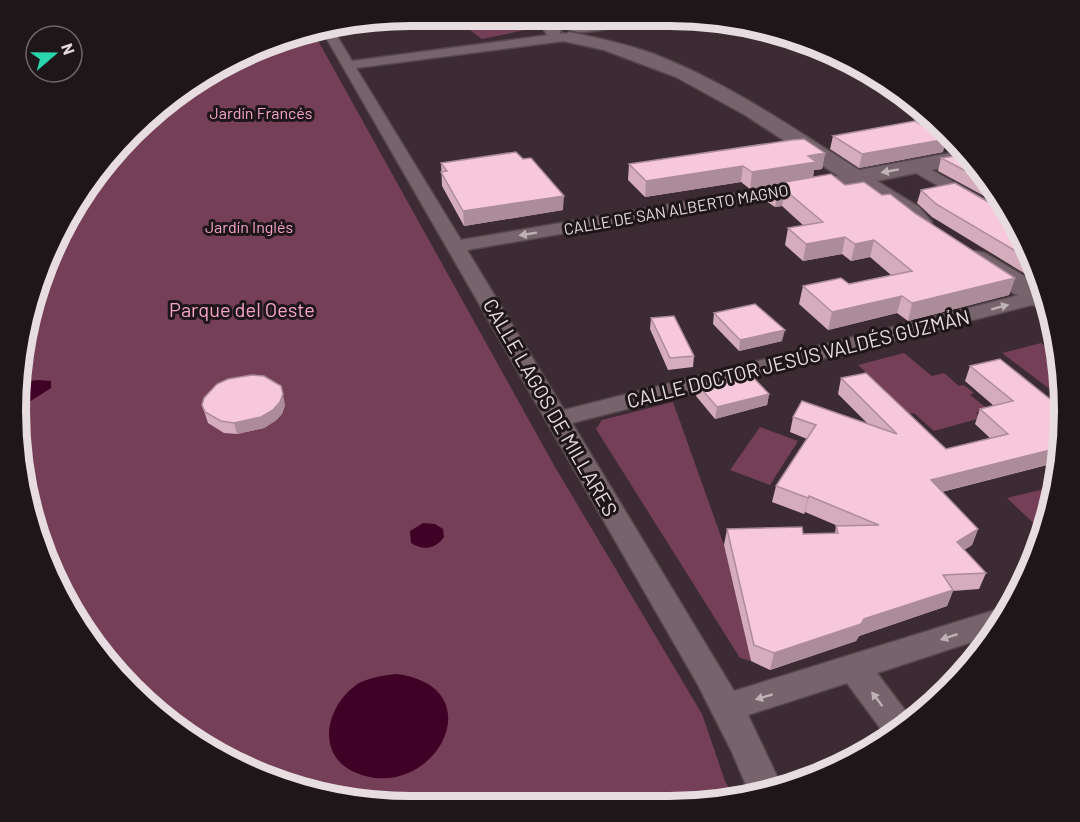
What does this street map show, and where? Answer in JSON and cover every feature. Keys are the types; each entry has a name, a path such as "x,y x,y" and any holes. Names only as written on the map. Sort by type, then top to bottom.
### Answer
{"street":[{"path":"349,65 439,55 534,40 588,26"},
{"path":"569,30 660,64 708,85 899,204 951,243 1036,293"},
{"name":"CALLE LAGOS DE MILLARES","path":"330,34 728,708 763,784"},
{"name":"CALLE DE SAN ALBERTO MAGNO","path":"456,246 960,158"},
{"path":"917,167 1001,215"},
{"name":"CALLE DOCTOR JESÚS VALDÉS GUZMÁN","path":"557,419 1038,300"},
{"path":"728,708 991,624"},
{"path":"854,668 895,723"}],"green space":[{"path":"465,26 520,26 525,30 482,39"},
{"name":"Parque del Oeste","path":"316,38 555,467 702,714 725,781 731,791 694,796 386,796 336,789 263,767 240,757 197,732 138,684 105,646 65,582 39,511 26,436 26,386 29,361 46,287 65,240 77,218 105,176 121,157 138,138 176,105 240,65 287,46"},
{"path":"1041,343 1049,349 1054,392 1002,353"},
{"path":"904,353 932,376 944,373 959,386 964,385 974,393 970,395 988,409 976,413 981,418 934,431 914,413 906,415 881,392 885,390 858,365"},
{"path":"673,402 724,545 751,661 740,658 596,429 602,420"},
{"path":"760,427 798,441 770,485 730,470"},
{"path":"1044,489 1046,491 1037,526 1007,498"}],"shaded area":[{"path":"27,381 51,381 51,388 26,404"},
{"path":"423,523 435,524 443,529 444,537 429,548 411,543 410,531"},
{"path":"397,674 428,684 444,700 448,721 442,742 427,761 406,774 381,778 352,771 340,762 332,751 329,739 334,713 350,690 361,682"}],"building":[{"path":"915,121 943,140 862,154 833,136"},
{"path":"804,139 825,153 808,156 816,162 752,172 743,166 646,181 629,164 792,140"},
{"path":"516,152 523,159 531,158 564,196 463,211 441,172 447,171 441,163"},
{"path":"958,156 975,176 941,158"},
{"path":"831,174 845,185 864,182 882,195 890,194 916,214 1015,278 912,303 902,296 832,312 803,286 841,278 849,284 912,271 874,240 855,244 845,237 806,244 788,228 823,222 785,190 778,191 768,185"},
{"path":"955,183 996,206 1021,254 936,204 921,190"},
{"path":"755,304 785,330 740,340 714,313"},
{"path":"674,316 694,356 670,358 651,318"},
{"path":"1000,359 1054,402 1052,449 931,480 978,529 957,542 986,573 943,575 953,590 864,619 861,624 774,653 754,645 727,529 802,527 803,534 838,533 836,526 879,525 809,496 808,498 776,486 816,425 793,417 802,401 897,434 841,378 866,373 946,449 1008,434 980,409 1013,401 970,366"},
{"path":"748,372 769,394 717,407 698,385"},
{"path":"252,375 264,376 281,386 283,394 273,410 261,417 234,423 221,421 205,412 202,405 204,398 217,384 228,379"}],"park label":[{"name":"Jardín Francés","path":"261,112"},
{"name":"Jardín Inglés","path":"249,226"}]}
